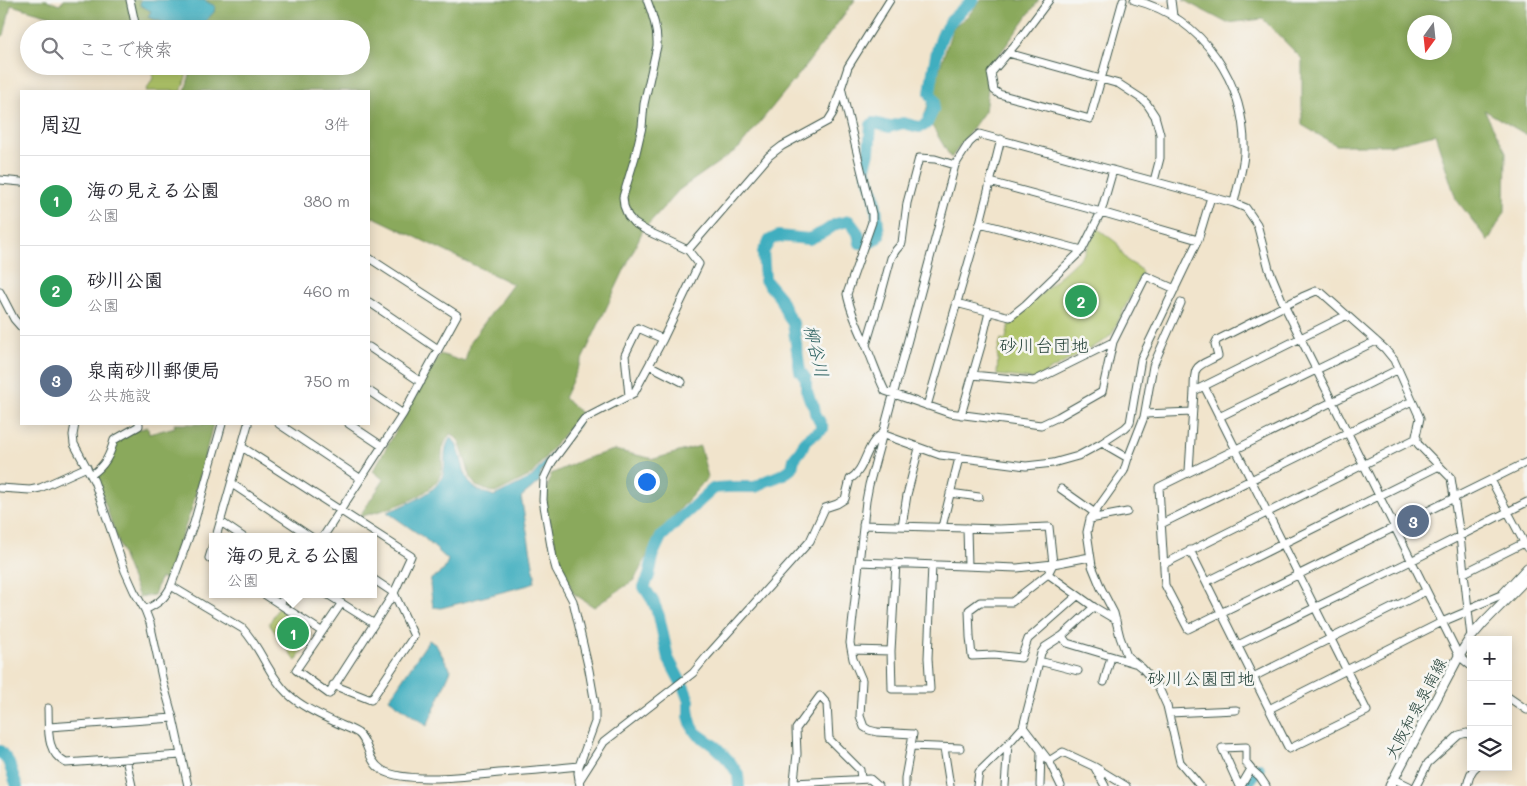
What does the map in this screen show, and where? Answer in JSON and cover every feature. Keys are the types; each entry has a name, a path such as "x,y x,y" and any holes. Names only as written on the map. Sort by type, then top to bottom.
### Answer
{"main road":[{"name":"大阪和泉泉南線","path":"1472,636 1527,578"},
{"name":"大阪和泉泉南線","path":"1392,782 1467,643"}],"street":[{"path":"130,0 133,20"},
{"path":"580,784 579,766 595,722 595,704 573,601 556,569 553,558 543,500 542,488 544,479 552,462 584,420 634,394 699,264 688,250 634,223 628,216 624,206 623,197 642,127 644,104 657,46 658,37 647,0"},
{"path":"688,250 769,156 782,146 828,121 833,113 848,67 890,0"},
{"path":"1049,0 991,73 994,90 999,94 1090,120 1123,0"},
{"path":"1134,0 1157,8 1183,22 1208,45 1221,63 1236,96 1241,117 1244,156 1234,203"},
{"path":"1171,0 1173,16"},
{"path":"1008,53 1119,84 1147,104 1155,116 1160,134 1160,158 1154,181"},
{"path":"841,87 872,214 872,222 847,294 848,302 885,391 927,406 961,415 1041,425 1102,392 1113,342 1146,276 1175,289"},
{"path":"904,786 913,734 877,732 869,730 861,722 859,707 862,680 853,659 851,634 863,525 869,485 892,394 955,165 969,143 979,134 1234,203 1246,208 1257,224 1268,268 1300,338 1459,656 1467,663"},
{"path":"927,406 980,223 1001,139"},
{"path":"866,345 882,296 891,258 902,243 907,203 919,158 955,165"},
{"path":"956,303 1010,317 1082,250 1101,212 1113,170"},
{"path":"0,180 20,182"},
{"path":"990,182 1198,240"},
{"path":"882,434 940,455 1026,466 1054,463 1078,456 1125,428 1130,423 1141,359 1198,240 1211,197"},
{"path":"980,223 1082,250"},
{"path":"326,533 403,414 457,314 370,259"},
{"path":"1189,471 1194,372 1196,368 1218,356 1215,344 1217,340 1284,305 1316,291 1322,293 1376,341 1394,360 1420,418 1418,444 1450,478 1460,536 1471,636"},
{"path":"0,292 14,319 20,326"},
{"path":"370,303 438,349"},
{"path":"1182,303 1153,366 1145,414 1124,471 1093,516 1087,532 1090,557 1100,588 1116,620 1127,656 1158,686 1169,713 1180,762 1200,786"},
{"path":"961,415 989,312"},
{"path":"1194,391 1347,315"},
{"path":"629,396 625,355 638,328 663,339"},
{"path":"1219,417 1376,341"},
{"path":"972,375 1034,381 1113,342"},
{"path":"370,348 421,382"},
{"path":"649,365 682,382"},
{"path":"1397,370 1159,487 1165,585 1188,629 1299,576 1527,462"},
{"path":"1190,550 1289,750 1367,712 1204,386"},
{"path":"370,392 403,414"},
{"path":"1161,524 1412,400"},
{"path":"1145,414 1192,412"},
{"path":"76,425 73,435 74,444 91,475 125,571 150,623 162,682 173,718 188,786"},
{"path":"91,475 98,471 106,462 114,440 139,425"},
{"path":"145,610 158,604 167,595 171,586 194,523 222,425"},
{"path":"217,533 248,425"},
{"path":"281,425 361,478"},
{"path":"350,425 382,446"},
{"path":"580,784 604,742 693,673 810,541 825,508 845,499 850,479 856,476 875,438 882,434"},
{"path":"1164,564 1267,511 1417,438"},
{"path":"1102,443 1128,458"},
{"path":"242,447 375,533"},
{"path":"902,526 907,495 919,448"},
{"path":"942,527 959,458"},
{"path":"1206,582 1439,466"},
{"path":"0,488 30,490 40,488 87,467"},
{"path":"1464,573 1526,545 1491,480"},
{"path":"232,484 304,533"},
{"path":"1061,489 1093,516 1127,512"},
{"path":"950,493 979,497"},
{"path":"1238,645 1527,502"},
{"path":"221,522 237,533"},
{"path":"863,525 999,529 1049,527 1054,564 1048,574 1012,602 980,602 969,610 972,656 994,655 1021,658 1028,639 1077,596"},
{"path":"967,528 968,566"},
{"path":"341,604 296,670 328,694 394,593 411,556 377,534"},
{"path":"859,562 1017,568 1054,564 1090,557"},
{"path":"896,563 891,651 892,689 930,689 928,658 932,565"},
{"path":"1269,709 1442,622 1501,595 1527,567"},
{"path":"1048,574 1077,596 1116,620"},
{"path":"334,685 371,700 414,636 394,593 377,582"},
{"path":"171,586 242,629 251,638 275,679 288,694 306,707 359,734 372,760 377,767 385,772 405,776 446,777 579,766"},
{"path":"1253,677 1426,591"},
{"path":"270,598 321,631"},
{"path":"280,604 284,598"},
{"path":"333,598 373,623"},
{"path":"977,786 979,772 1008,744 1022,726 1044,647 1062,636 1094,607"},
{"path":"1062,636 1067,644 1136,664"},
{"path":"852,650 891,651"},
{"path":"1104,682 1111,656"},
{"path":"1039,662 1078,671"},
{"path":"861,779 860,770 828,739 826,704 820,696 796,729 797,754 794,784 833,783 870,779 878,786"},
{"path":"1512,700 1527,710"},
{"path":"48,708 50,745 58,759 66,763 181,755"},
{"path":"1169,713 1236,710"},
{"path":"49,727 173,718"},
{"path":"1022,726 1049,761 1061,786"},
{"path":"1416,786 1428,762 1459,735 1467,734"},
{"path":"1005,786 1008,744"},
{"path":"911,746 960,748"},
{"path":"1240,786 1222,748 1246,747 1246,763 1266,786"},
{"path":"944,748 950,786"},
{"path":"1040,786 1042,752"},
{"path":"1049,761 1063,752 1095,767 1126,786"},
{"path":"126,759 132,786"},
{"path":"1095,767 1105,786"},
{"path":"1240,786 1251,769"},
{"path":"1467,786 1472,771"},
{"path":"1392,782 1410,786"}],"green space":[{"path":"0,0 47,0 59,5 64,0 141,0 140,5 151,11 148,17 157,20 65,20 11,5 4,35 0,37"},
{"path":"203,0 855,0 801,72 739,148 679,190 643,230 564,398 581,413 531,475 495,493 476,486 471,478 459,441 451,433 443,449 442,472 428,490 406,502 359,517 384,480 373,471 440,354 465,362 470,342 513,284 374,217 370,219 370,90 185,90 190,75 370,75 370,20 206,20 214,12 215,6"},
{"path":"981,0 1039,0 991,66 985,111 951,158 925,114 953,27 968,16"},
{"path":"1183,0 1527,0 1527,135 1484,110 1506,152 1505,211 1488,241 1456,199 1435,134 1390,145 1336,145 1302,125 1302,59 1263,19 1227,23"},
{"path":"153,75 187,75 182,90 147,90"},
{"path":"1097,228 1117,243 1129,262 1138,267 1142,272 1112,334 1104,341 1034,379 997,375 997,355 1001,339 1005,340 1006,338 1010,321 1084,254"},
{"path":"174,425 213,425 192,508 166,579 160,578 154,595 139,597 96,477 110,463 115,441 136,430 148,427 149,434 175,427"},
{"path":"700,446 708,477 661,531 634,580 594,607 573,593 557,550 544,500 551,474 584,459 614,450 654,459"},
{"path":"278,608 285,613 283,616 309,631 311,636 296,661 269,624"}],"water":[{"path":"141,0 203,0 215,6 214,12 206,20 157,20 148,17 151,11 140,5"},
{"path":"577,423 579,425 541,473 539,482 521,497 535,576 534,582 529,585 441,608 433,607 431,579 444,570 448,560 423,537 387,512 422,497 437,485 442,478 446,449 451,437 458,449 470,483 477,489 494,496 531,478"},
{"path":"429,640 436,645 451,670 427,726 389,699"}],"waterway":[{"name":"柳谷川","path":"739,786 738,774 730,762 717,748 696,733 692,726 689,716 689,701 668,658 659,616 653,601 644,587 649,576 654,552 661,537 713,489 755,487 785,473 792,468 794,459 805,441 823,428 806,389 806,379 800,371 793,323 780,298 765,280 763,252 770,240 778,236 809,239 836,224 849,221 858,233 860,243 871,242 879,235 875,197 865,168 869,152 871,125 874,123 889,127 903,123 919,127 927,123 933,110 934,100 930,93 941,40 950,21 973,0"},
{"path":"0,751 8,761 17,786"},
{"path":"1246,786 1259,768"}],"place":[{"name":"砂川公園","path":"1081,301"},
{"name":"泉南砂川郵便局","path":"1413,521"},
{"name":"海の見える公園","path":"293,633"}],"district":[{"name":"砂川台団地","path":"1044,345"},
{"name":"砂川公園団地","path":"1201,678"}]}
